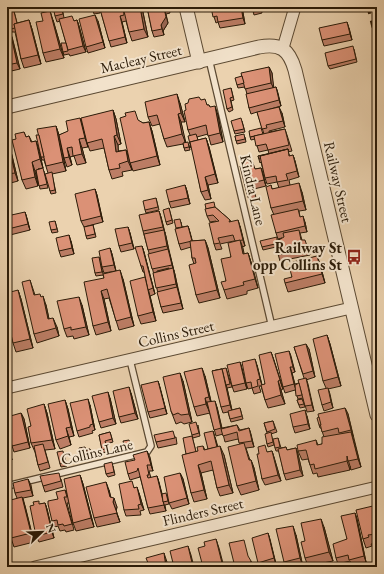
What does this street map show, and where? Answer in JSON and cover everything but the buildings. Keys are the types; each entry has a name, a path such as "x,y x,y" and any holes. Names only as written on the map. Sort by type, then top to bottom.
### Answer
{"street":[{"path":"186,7 204,61"},
{"path":"283,48 295,7"},
{"name":"Macleay Street","path":"7,107 268,45 276,45 283,48"},
{"name":"Railway Street","path":"283,48 289,53 295,70 377,415"},
{"name":"Collins Street","path":"7,388 351,308"},
{"name":"Flinders Street","path":"35,567 377,487"}],"lane":[{"name":"Kindra Lane","path":"204,61 272,327"},
{"name":"Collins Lane","path":"7,486 147,452 150,450 151,446 130,360"}],"railway":[{"path":"368,7 377,44"}],"place":[{"name":"Railway St opp Collins St","path":"354,257"}]}
